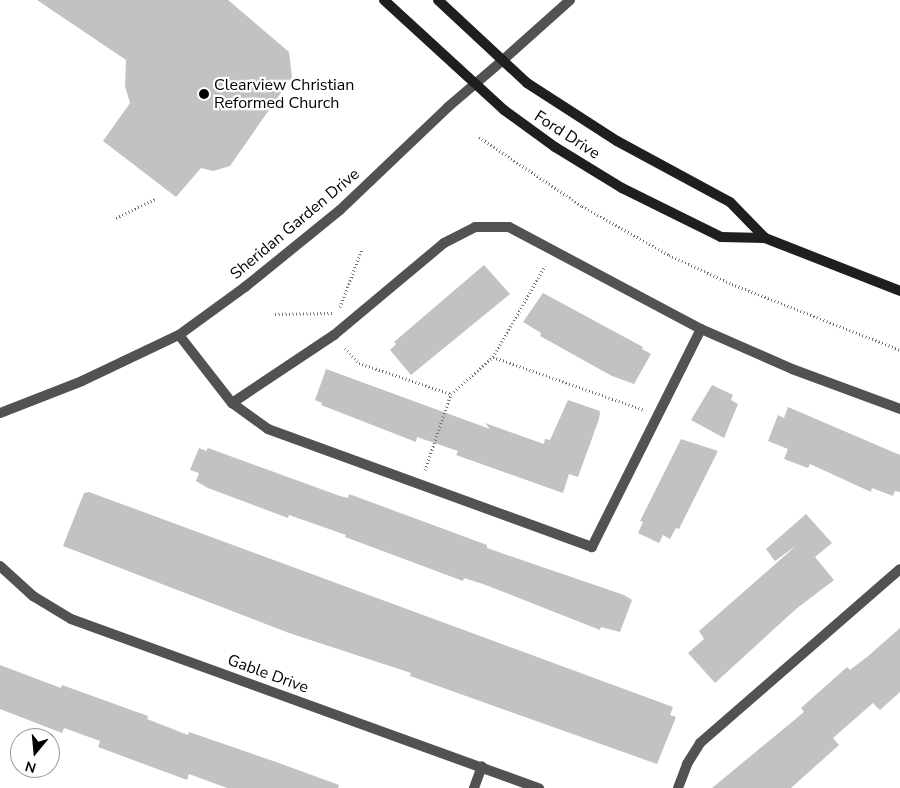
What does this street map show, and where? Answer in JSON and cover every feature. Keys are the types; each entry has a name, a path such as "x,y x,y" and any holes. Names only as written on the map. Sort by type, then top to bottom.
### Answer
{"main road":[{"name":"Ford Drive","path":"384,0 474,84 548,142 622,188 721,237 765,238 900,291"},
{"name":"Ford Drive","path":"438,0 503,60 553,101 616,141 730,202 765,238"}],"street":[{"name":"Sheridan Garden Drive","path":"0,412 82,381 179,335 245,287 340,210 474,84 570,0"},
{"path":"232,404 334,336 444,243 475,227 509,227 701,329 792,368 900,409"},
{"path":"179,335 232,404 268,429 592,547 701,329"},
{"name":"Gable Drive","path":"0,566 34,596 71,619 539,788"},
{"path":"678,788 687,764 700,743 900,569"},
{"path":"474,788 482,766"}],"path":[{"path":"479,138 582,206 669,255 732,284 900,350"},
{"path":"116,218 155,199"},
{"path":"362,249 338,313 334,336 359,363 451,394"},
{"path":"420,484 451,394 493,357 554,250"},
{"path":"275,314 338,313"},
{"path":"493,357 658,415"}],"building":[{"name":"Clearview Christian Reformed Church","path":"37,0 228,0 289,52 292,77 230,166 213,171 201,168 176,197 103,141 130,103 125,86 126,60"},
{"path":"484,265 510,294 411,375 390,350 396,344 394,342"},
{"path":"543,293 643,347 642,349 651,354 634,384 612,376 540,336 541,333 523,322"},
{"path":"326,369 490,429 485,423 544,444 545,439 550,440 568,400 600,411 599,419 578,477 569,474 563,493 456,455 458,451 417,437 416,442 321,405 322,403 315,400"},
{"path":"712,385 733,395 731,400 738,404 724,438 691,420"},
{"path":"788,407 900,455 900,492 895,491 893,496 872,488 871,492 810,464 808,468 784,459 788,449 768,441 778,415 784,418"},
{"path":"681,439 718,451 679,529 676,528 670,539 663,535 659,543 638,533 643,522 640,521"},
{"path":"199,448 206,451 208,448 340,496 348,498 349,494 487,545 487,548 624,595 632,600 620,632 601,627 600,630 483,584 464,578 463,581 345,537 346,535 289,515 288,518 208,488 196,481 199,473 190,470"},
{"path":"89,492 673,707 670,715 676,717 657,764 410,676 411,673 289,633 63,546 84,493"},
{"path":"806,514 832,543 815,557 834,580 796,609 715,683 688,653 704,639 699,631 797,545 775,561 766,549"},
{"path":"900,628 900,692 880,710 873,703 833,738 839,745 791,788 712,788 804,712 801,708 847,667 850,670"},
{"path":"0,665 61,688 62,685 148,716 147,719 188,735 189,732 339,785 338,788 227,788 189,774 187,780 98,747 100,741 64,728 62,733 60,732 60,728 49,728 0,709"}],"place":[{"name":"Clearview Christian Reformed Church","path":"204,94"}]}
